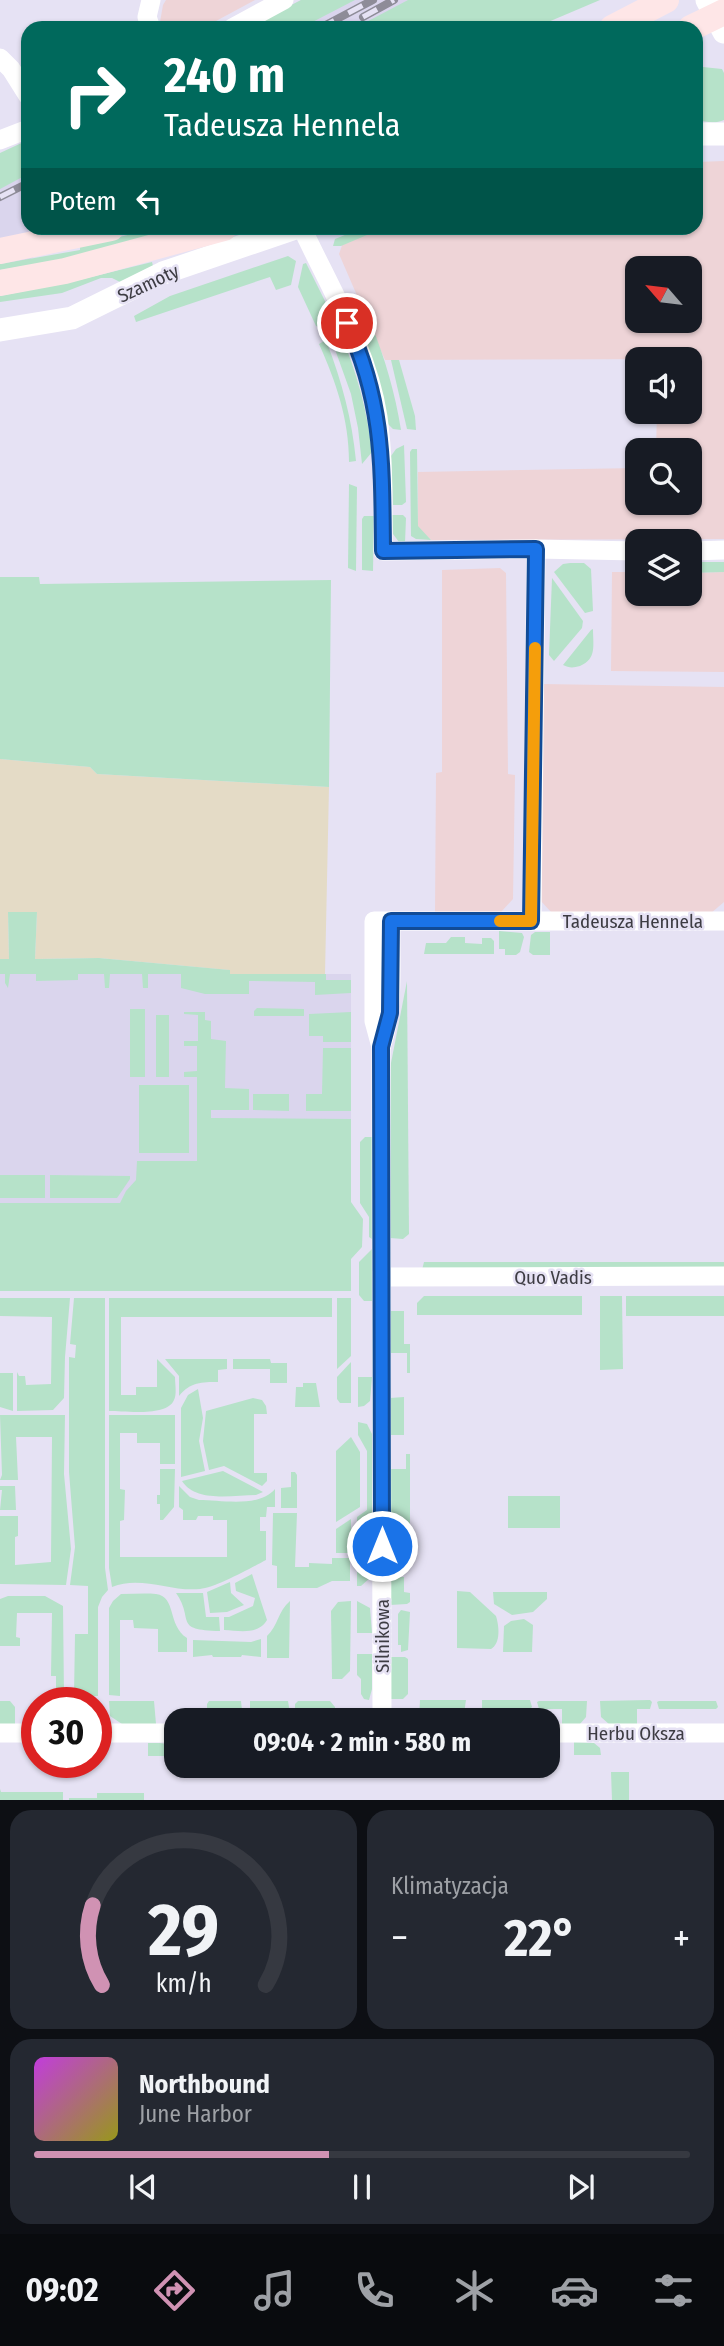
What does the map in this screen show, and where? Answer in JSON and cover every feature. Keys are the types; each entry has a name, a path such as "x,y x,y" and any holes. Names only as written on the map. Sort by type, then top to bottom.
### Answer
{"main road":[{"path":"626,21 666,0"},
{"path":"0,251 77,235"},
{"path":"0,283 79,268 198,235"}],"street":[{"path":"148,21 151,0"},
{"path":"245,21 284,0"},
{"path":"0,58 21,85"},
{"path":"0,140 21,132"},
{"name":"Szamoty","path":"0,330 72,318 163,273 274,235"},
{"path":"305,235 365,367 378,415 383,551 625,551"},
{"path":"531,921 536,549"},
{"path":"702,551 724,550"},
{"name":"Tadeusza Hennela","path":"382,921 724,921"},
{"name":"Silnikowa","path":"382,921 390,1013 381,1047 382,1708"},
{"name":"Quo Vadis","path":"382,1277 724,1276"},
{"path":"0,1733 21,1733"},
{"path":"112,1733 164,1733"},
{"name":"Herbu Oksza","path":"560,1733 724,1734"}],"shaded area":[{"path":"166,0 255,0 216,21 160,21"},
{"path":"301,0 515,0 476,21 261,21"},
{"path":"21,149 21,235 76,235 0,275 0,159"},
{"path":"724,161 724,539 702,539 702,529 625,529 625,539 431,540 418,527 418,472 625,468 625,515 702,515 702,438 656,438 657,424 702,424 702,347 625,347 625,359 385,360 339,254 345,237 350,235 703,235 703,162"},
{"path":"500,568 506,573 508,774 515,775 513,899 501,912 435,912 436,773 442,772 442,570"},
{"path":"612,572 625,572 625,606 702,606 702,573 724,572 724,672 611,671"},
{"path":"542,684 724,687 724,902 711,913 552,913 540,900"},
{"path":"0,759 90,767 97,774 329,787 325,974 230,974 229,970 99,958 35,959 37,912 8,912 9,959 0,959"},
{"path":"0,974 351,974 351,1277 0,1277"}],"green space":[{"path":"301,0 355,0 314,21 261,21"},
{"path":"408,0 600,0 550,21 368,21"},
{"path":"703,67 722,69 724,73 724,120 703,121"},
{"path":"21,143 21,178 0,189 0,153"},
{"path":"127,235 161,235 74,258 0,270 0,264 80,250 80,247"},
{"path":"345,235 367,235 341,246 333,246 335,239"},
{"path":"288,256 296,261 291,285 276,290 270,277 136,322 134,316 170,296"},
{"path":"152,262 153,266 122,283 112,278 101,278 62,293 0,302 0,296"},
{"path":"306,263 336,323 323,329 316,326 298,287 303,264"},
{"path":"371,324 381,350 393,389 401,430 393,429 387,423 373,364 359,325"},
{"path":"340,333 356,377 370,436 372,452 362,464 351,394 332,341 334,336"},
{"path":"324,341 327,343 346,401 356,461 349,462 347,431 340,401 319,344"},
{"path":"391,360 399,360 415,416 416,430 407,429"},
{"path":"404,445 406,502 393,505 391,456 396,449"},
{"path":"412,449 417,449 418,526 431,540 411,536"},
{"path":"349,484 357,487 356,571 348,568"},
{"path":"392,515 403,515 406,518 405,543 399,542 393,534"},
{"path":"364,516 374,516 373,571 362,570"},
{"path":"702,562 724,562 724,572 702,573"},
{"path":"584,563 591,569 593,611 585,613 554,572 563,564"},
{"path":"0,577 39,577 40,584 331,580 329,787 97,774 90,767 0,759"},
{"path":"552,578 583,621 582,628 554,661 549,655"},
{"path":"593,629 593,651 589,660 578,667 563,665 591,630"},
{"path":"8,912 37,912 35,959 99,958 230,970 230,974 326,974 326,980 351,980 351,993 315,995 315,982 249,981 249,994 205,994 181,988 181,974 148,974 148,988 143,988 142,974 110,974 109,988 105,988 104,974 78,974 78,980 36,981 36,974 10,974 8,988 5,974 0,974 0,959 9,959"},
{"path":"499,931 522,933 524,937 520,952 516,955 505,955 505,949 499,949"},
{"path":"535,932 550,932 550,955 533,955 529,952 531,935"},
{"path":"451,937 465,937 465,943 482,944 482,938 491,938 494,941 494,954 424,954 426,943 446,943"},
{"path":"407,981 409,1234 403,1239 390,1238 391,1063"},
{"path":"257,1008 304,1009 304,1016 254,1016"},
{"path":"130,1009 145,1009 145,1077 130,1077"},
{"path":"184,1012 205,1012 205,1020 211,1021 211,1039 226,1041 225,1088 249,1089 249,1110 211,1110 211,1118 351,1119 351,1202 363,1219 362,1247 351,1259 351,1291 0,1291 0,1203 120,1203 136,1180 137,1161 197,1161 197,1077 184,1077 184,1072 197,1071 197,1046 184,1046 184,1041 198,1041 198,1015"},
{"path":"351,1012 351,1042 323,1042 323,1036 309,1036 309,1014"},
{"path":"156,1015 169,1015 169,1077 156,1077"},
{"path":"323,1048 351,1048 351,1111 306,1111 306,1094 322,1094"},
{"path":"139,1085 189,1085 189,1153 139,1153"},
{"path":"253,1094 289,1094 289,1111 253,1110"},
{"path":"365,1137 372,1137 372,1239 369,1237 369,1217 360,1203 360,1142"},
{"path":"0,1175 45,1175 45,1198 0,1198"},
{"path":"50,1175 130,1176 130,1179 117,1198 50,1198"},
{"path":"372,1249 372,1301 364,1301 359,1295 359,1262"},
{"path":"424,1262 724,1262 724,1269 422,1270"},
{"path":"424,1296 582,1296 582,1315 417,1315 417,1303"},
{"path":"600,1296 622,1296 623,1369 600,1370"},
{"path":"626,1296 724,1296 724,1316 626,1316"},
{"path":"0,1298 70,1298 64,1398 53,1410 17,1411 17,1372 19,1376 25,1376 26,1385 51,1384 52,1317 0,1316"},
{"path":"74,1298 105,1298 105,1568 108,1590 98,1607 98,1687 74,1687 75,1634 88,1634 88,1586 70,1585 75,1547 69,1472 69,1357 75,1358 76,1345 70,1344"},
{"path":"109,1298 332,1298 332,1317 121,1317 121,1395 136,1395 136,1387 157,1387 157,1359 175,1377 175,1395 170,1405 155,1411 109,1411"},
{"path":"337,1298 351,1298 351,1356 337,1369"},
{"path":"390,1311 404,1311 404,1344 410,1344 410,1373 407,1373 407,1353 390,1353"},
{"path":"165,1359 227,1359 227,1369 218,1370 218,1382 192,1385 179,1396 179,1376"},
{"path":"233,1359 270,1359 271,1363 287,1363 287,1383 270,1383 270,1369 233,1369"},
{"path":"351,1362 351,1403 340,1403 337,1399 337,1377"},
{"path":"0,1373 13,1373 13,1411 0,1407"},
{"path":"358,1377 372,1377 370,1401 358,1407"},
{"path":"303,1383 316,1383 320,1407 295,1407 296,1387 303,1387"},
{"path":"198,1389 203,1418 199,1441 205,1471 181,1477 181,1408 188,1395"},
{"path":"404,1397 404,1435 390,1435 390,1398"},
{"path":"253,1398 262,1400 267,1414 254,1414 254,1473 267,1473 267,1481 262,1486 224,1466 209,1470 203,1441 206,1411"},
{"path":"0,1415 65,1415 64,1474 71,1549 66,1585 0,1584 0,1516 18,1516 15,1565 51,1562 52,1437 16,1437 18,1480 0,1480"},
{"path":"109,1415 175,1415 175,1464 160,1464 160,1443 137,1443 137,1433 120,1433 120,1489 125,1490 124,1520 120,1521 120,1557 227,1557 227,1520 198,1516 196,1520 183,1520 183,1510 179,1507 179,1486 190,1497 199,1500 229,1502 260,1499 275,1489 275,1507 267,1507 266,1517 260,1517 260,1531 266,1531 266,1560 207,1588 189,1589 145,1583 112,1587 109,1568"},
{"path":"358,1422 367,1424 372,1434 372,1532 357,1532 357,1517 367,1510 367,1451 358,1435"},
{"path":"351,1437 360,1452 360,1507 336,1522 336,1451"},
{"path":"406,1454 410,1454 410,1557 407,1557 406,1540 390,1540 390,1469 406,1469"},
{"path":"160,1469 175,1469 174,1507 163,1520 160,1520 160,1504 157,1504 157,1495 160,1495"},
{"path":"223,1471 263,1492 256,1495 206,1495 188,1488 182,1481"},
{"path":"291,1472 297,1475 297,1508 281,1508 281,1488 291,1487"},
{"path":"0,1486 15,1486 16,1510 0,1510"},
{"path":"508,1496 560,1496 560,1528 508,1528"},
{"path":"273,1513 297,1513 295,1567 309,1567 309,1563 332,1564 332,1558 350,1558 350,1581 332,1581 317,1588 277,1588 277,1566 272,1565"},
{"path":"351,1519 351,1553 336,1553 336,1529"},
{"path":"357,1560 372,1560 371,1577 361,1586 357,1586"},
{"path":"252,1574 267,1620 254,1630 224,1630 224,1617 253,1606 255,1598 236,1591 235,1583"},
{"path":"390,1577 404,1577 404,1592 410,1593 410,1602 390,1605"},
{"path":"230,1582 231,1593 244,1605 227,1612 210,1613 207,1592"},
{"path":"457,1591 470,1592 496,1616 498,1639 491,1649 457,1648"},
{"path":"493,1592 547,1592 547,1599 533,1612 512,1615 494,1604"},
{"path":"176,1593 203,1593 206,1617 219,1617 220,1631 190,1626"},
{"path":"121,1594 163,1596 170,1606 177,1626 187,1638 187,1652 158,1652 158,1629 134,1628 133,1620 120,1620 120,1696 112,1695 112,1687 109,1687 109,1608"},
{"path":"8,1596 45,1596 63,1606 64,1687 56,1687 56,1676 51,1676 52,1613 17,1613 16,1637 20,1638 20,1646 0,1646 0,1599"},
{"path":"290,1601 289,1658 267,1658 267,1636"},
{"path":"351,1601 350,1671 342,1679 332,1679 331,1611 338,1602"},
{"path":"357,1601 370,1608 372,1633 357,1633"},
{"path":"401,1610 410,1612 408,1650 401,1652 401,1645 398,1645 398,1614"},
{"path":"524,1619 533,1625 532,1652 503,1652 504,1626 511,1621"},
{"path":"261,1639 261,1657 193,1657 193,1640 251,1642"},
{"path":"357,1654 372,1654 372,1689 369,1700 364,1699 361,1694"},
{"path":"390,1657 408,1659 408,1694 403,1699 391,1699"},
{"path":"420,1700 466,1700 465,1708 420,1708"},
{"path":"482,1700 530,1700 532,1707 531,1708 482,1708"},
{"path":"650,1700 650,1709 637,1709 637,1726 610,1725 601,1717 600,1701"},
{"path":"0,1701 10,1701 15,1707 15,1724 0,1724"},
{"path":"112,1701 154,1701 156,1724 122,1724 112,1717"},
{"path":"209,1701 241,1701 242,1708 207,1708"},
{"path":"250,1701 288,1701 289,1708 250,1708"},
{"path":"298,1701 330,1701 335,1708 295,1708"},
{"path":"587,1701 586,1717 580,1724 562,1726 562,1709 539,1708 537,1702"},
{"path":"659,1701 716,1701 718,1707 659,1709"},
{"path":"574,1742 594,1743 600,1748 601,1755 574,1755"},
{"path":"148,1743 164,1744 164,1756 148,1756"},
{"path":"611,1772 629,1772 629,1800 612,1800"},
{"path":"0,1789 1,1792 63,1792 63,1800 0,1800"},
{"path":"97,1793 144,1793 144,1800 69,1800 97,1798"}],"railway":[{"path":"333,21 373,0"},
{"path":"363,17 394,0"},
{"path":"0,197 21,186"}],"slow traffic":[{"path":"500,921 531,921 535,648"}],"route":[{"path":"347,323 361,355 378,415 383,551 536,549 531,921 391,921 390,1013 381,1047 382,1546"}]}
